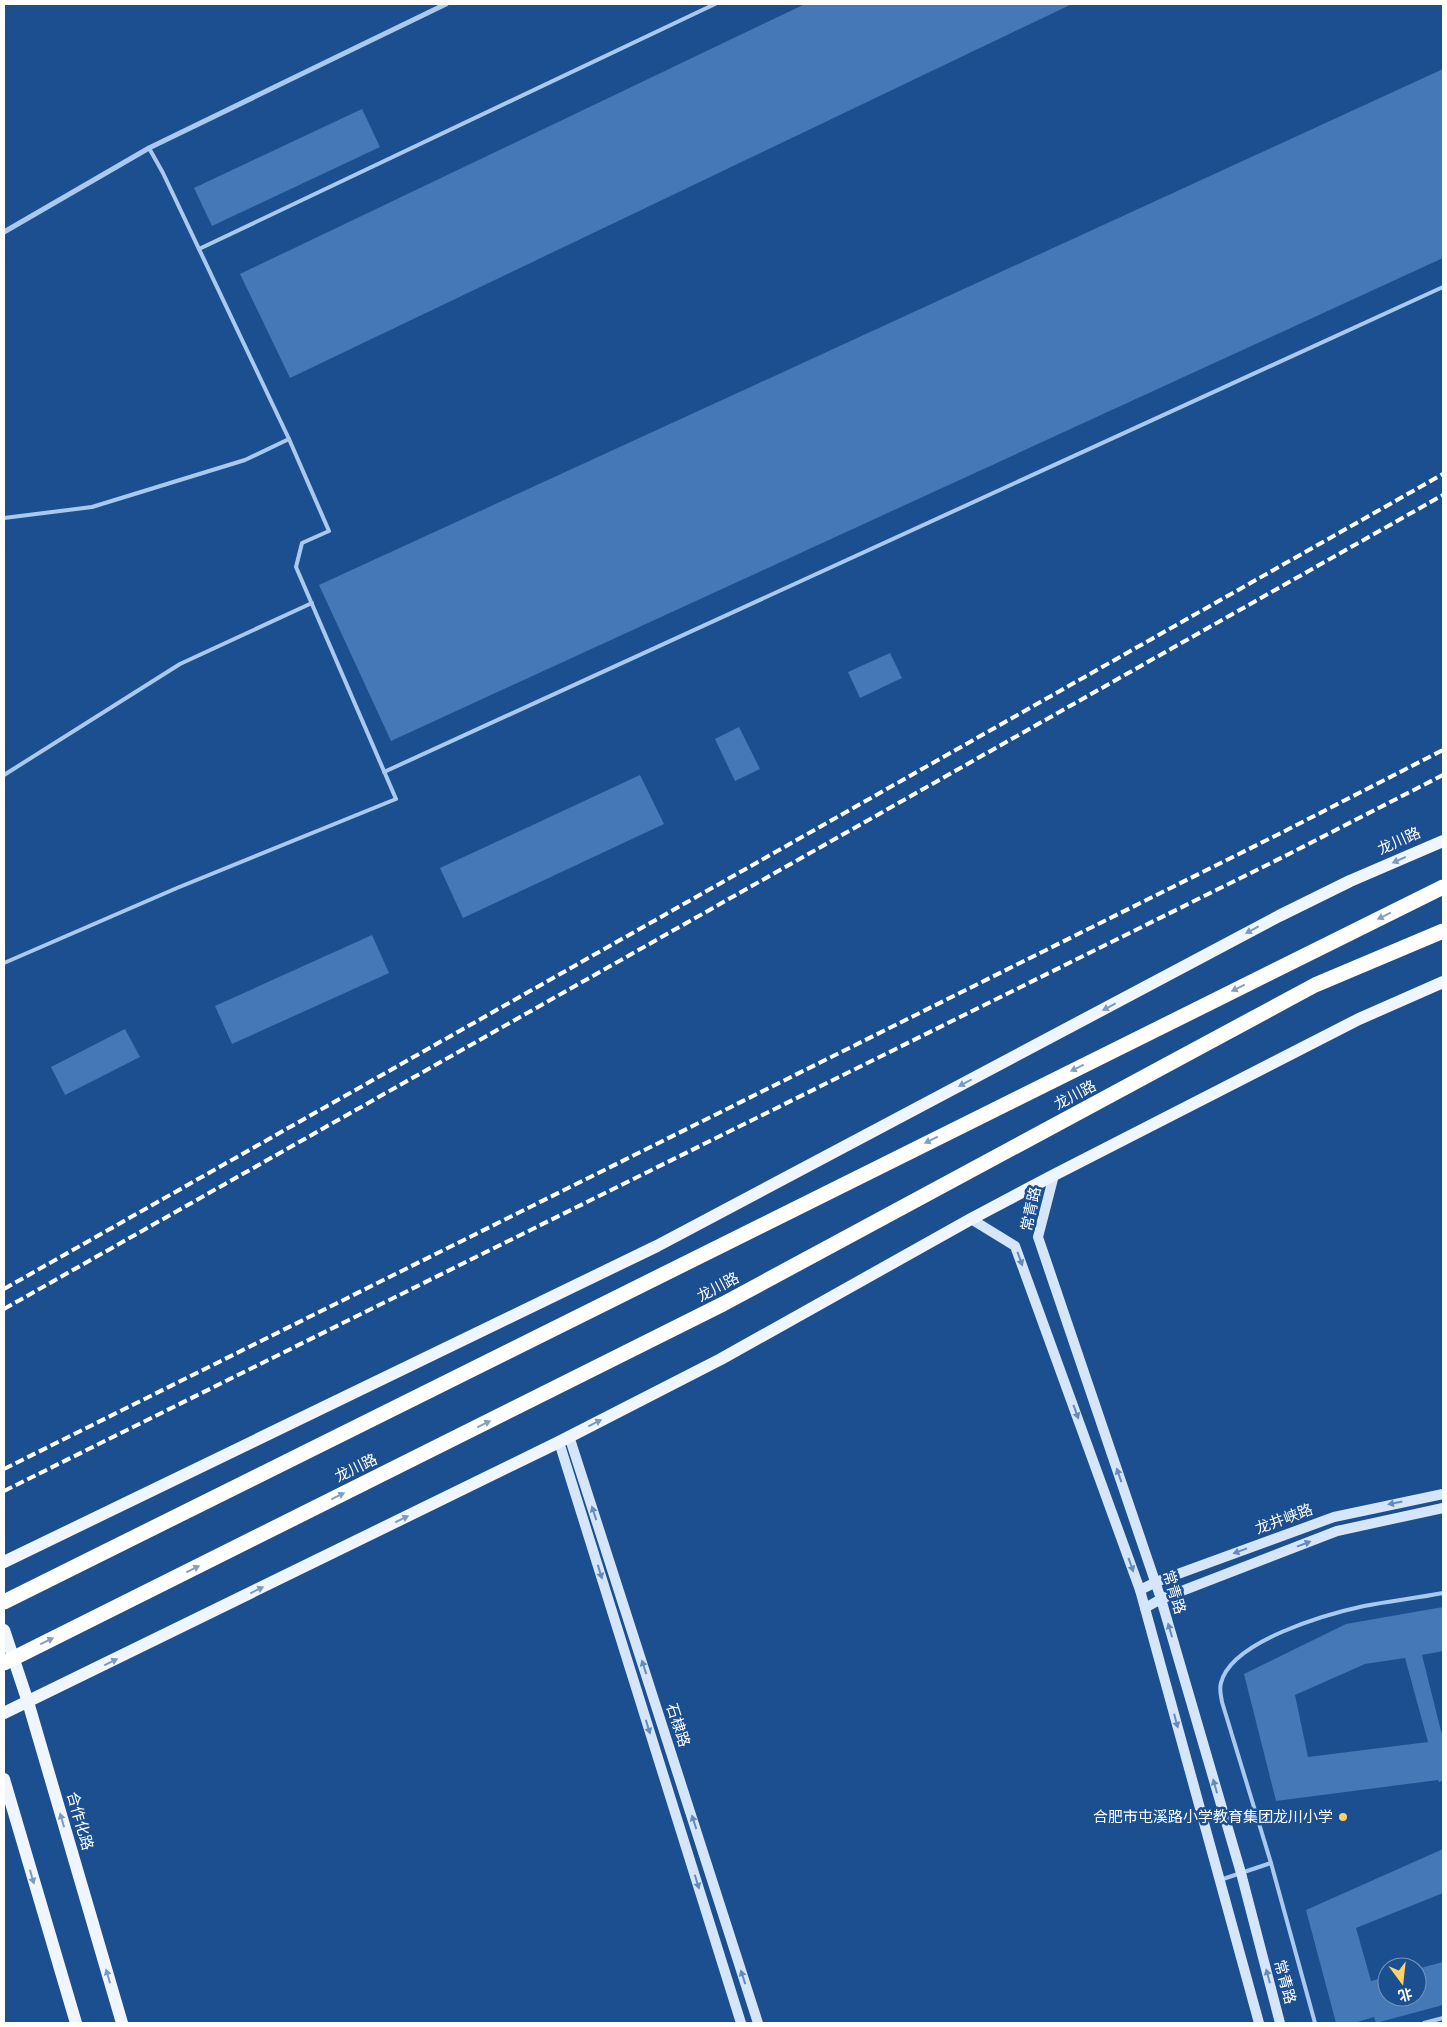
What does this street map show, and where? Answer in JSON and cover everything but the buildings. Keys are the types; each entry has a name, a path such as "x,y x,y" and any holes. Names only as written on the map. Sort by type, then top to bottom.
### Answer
{"highway":[{"name":"龙川路","path":"4,1602 1443,887"},
{"name":"龙川路","path":"8,1661 723,1304 1315,986 1443,931"}],"main road":[{"name":"龙川路","path":"4,1562 657,1246 1279,916 1443,841"},
{"path":"4,1713 564,1439 721,1359 971,1219 1054,1175 1359,1019 1443,982"},
{"name":"合作化路","path":"4,1630 8,1661 28,1702 122,2023"},
{"path":"4,1779 76,2023"}],"street":[{"path":"4,232 149,148 446,4"},
{"name":"常青路","path":"1054,1175 1038,1237 1156,1582 1241,1873 1280,2023"},
{"name":"常青路","path":"971,1219 1015,1246 1140,1590 1259,2023"},
{"name":"石棣路","path":"564,1439 741,2023"},
{"name":"石棣路","path":"564,1439 758,2023"},
{"name":"龙井峡路","path":"1140,1590 1156,1582 1334,1517 1443,1494"},
{"name":"龙井峡路","path":"1145,1608 1161,1599 1337,1531 1443,1508"}],"lane":[{"path":"199,249 715,4"},
{"path":"4,962 177,888 396,799 296,567 302,543 329,531 290,439 164,173 149,148"},
{"path":"384,772 1443,287"},
{"path":"4,518 92,507 245,460 290,439"},
{"path":"4,774 180,664 312,603"},
{"path":"1315,2023 1271,1863 1222,1702 1220,1688 1226,1671 1245,1652 1268,1639 1321,1618 1364,1606 1443,1594"},
{"path":"1220,1880 1271,1863"},
{"path":"1424,2023 1443,2018"}],"railway":[{"path":"4,1289 1443,474"},
{"path":"4,1309 1443,495"},
{"path":"4,1469 1279,834 1443,750"},
{"path":"4,1491 1289,854 1443,775"}],"place":[{"name":"合肥市屯溪路小学教育集团龙川小学","path":"1343,1817"}]}
